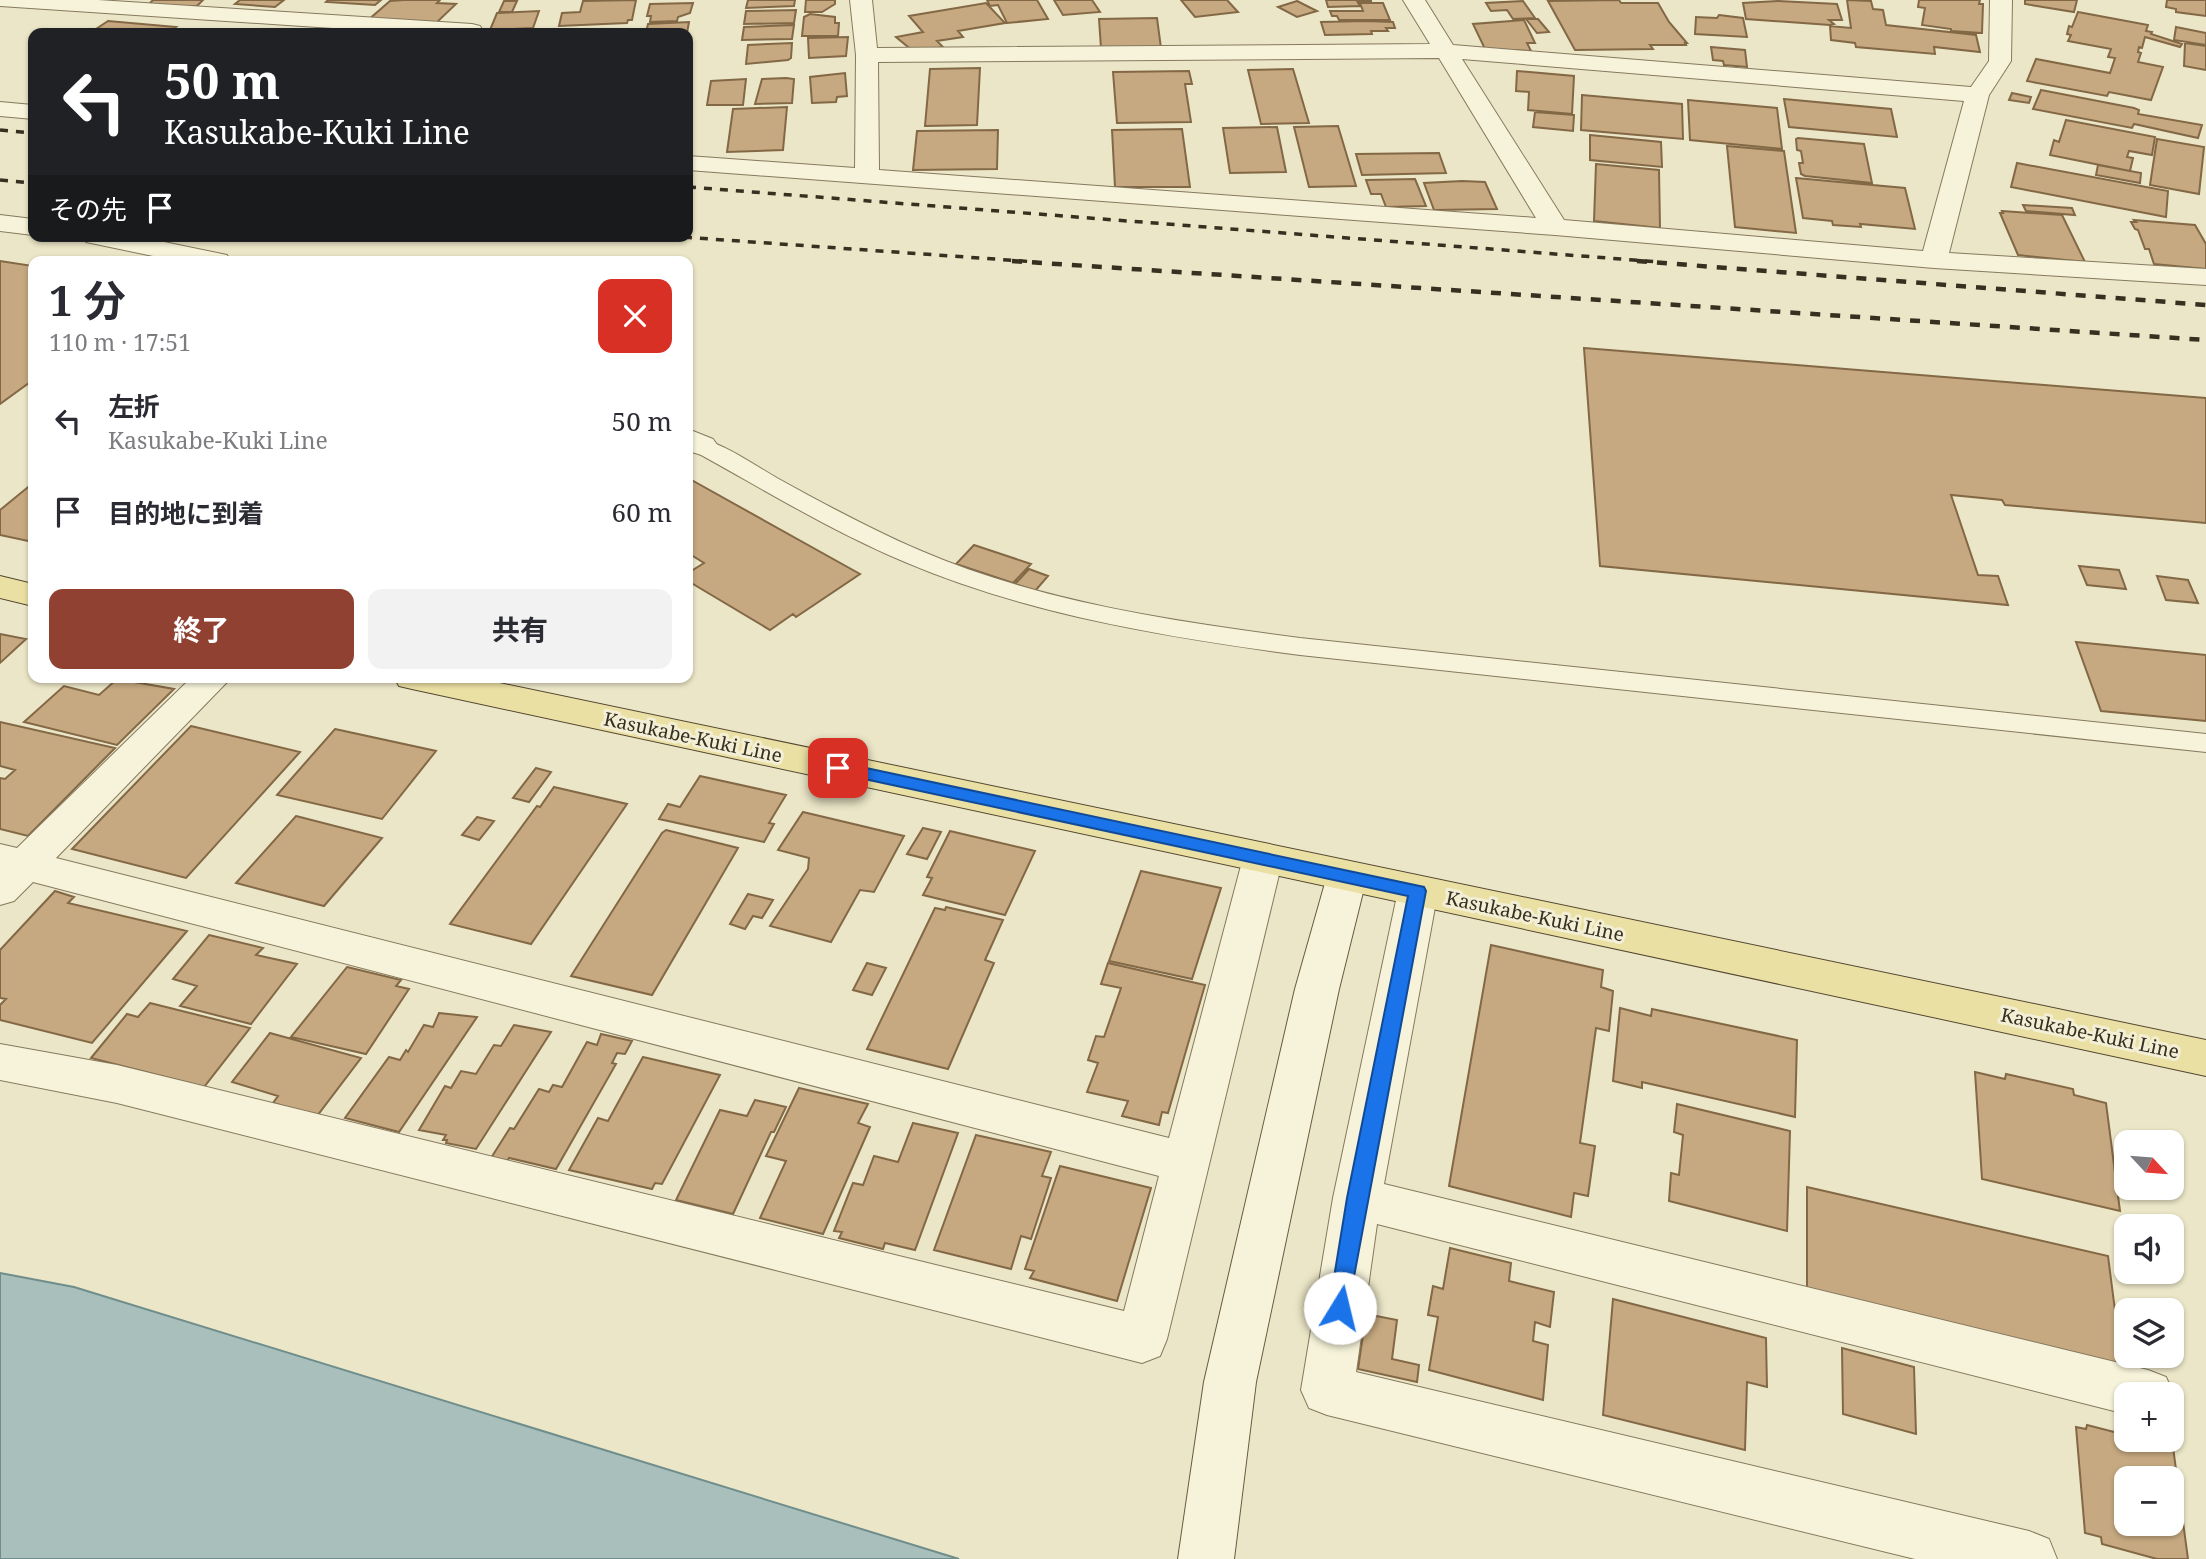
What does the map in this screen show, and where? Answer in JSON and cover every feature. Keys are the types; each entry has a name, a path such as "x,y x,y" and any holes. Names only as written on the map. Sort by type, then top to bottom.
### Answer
{"main road":[{"path":"0,587 28,594"},
{"name":"Kasukabe-Kuki Line","path":"440,683 2206,1058"}],"street":[{"path":"0,0 412,28"},
{"path":"861,0 867,55 867,175"},
{"path":"1414,0 1555,227"},
{"path":"1934,260 1977,95 2000,61 2001,0"},
{"path":"473,28 480,10"},
{"path":"867,55 1447,51 1977,95"},
{"path":"0,110 28,112"},
{"path":"693,163 1555,227 1934,260 2206,277"},
{"path":"0,223 28,226"},
{"path":"124,242 192,256"},
{"path":"8,871 208,683"},
{"path":"0,1062 117,1084 1142,1339 1263,858"},
{"path":"8,871 1185,1162"},
{"path":"1206,1559 1230,1382 1317,989 1347,876"},
{"path":"1418,891 1357,1198 1326,1390 2029,1559"},
{"path":"1357,1198 2114,1387"}],"lane":[{"path":"695,442 886,546 947,570 1042,600 1155,626 1340,652 2206,743"}],"water":[{"path":"0,1273 74,1287 959,1559 0,1559"}],"building":[{"path":"153,0 203,0 197,6 147,6"},
{"path":"240,0 284,0 275,7 235,4"},
{"path":"381,0 375,5 326,2"},
{"path":"440,0 437,3 456,4 434,25 367,21 390,1"},
{"path":"636,0 632,20 627,23 559,26 562,13 580,12 583,1"},
{"path":"748,0 795,0 794,6 746,8"},
{"path":"806,0 835,0 835,4 822,12 805,12"},
{"path":"987,0 1037,0 1048,19 1007,23 998,5 990,6"},
{"path":"1054,0 1092,0 1100,12 1063,15"},
{"path":"1181,0 1227,0 1238,12 1195,17"},
{"path":"1326,0 1371,1 1357,1 1360,6 1328,7"},
{"path":"1619,0 1621,3 1658,3 1686,45 1650,45 1653,49 1575,50 1548,1"},
{"path":"1847,0 1871,1 1873,9 1883,10 1886,25 1976,35 1980,52 1934,47 1935,54 1856,47 1855,43 1831,40 1830,26 1851,28"},
{"path":"1919,0 1980,0 1979,4 1983,4 1982,33 1951,31 1922,25 1925,8 1918,7"},
{"path":"2025,0 2077,0 2074,12 2025,4"},
{"path":"2167,0 2206,0 2206,16 2176,12 2176,9 2166,7"},
{"path":"504,1 517,1 512,12 499,12"},
{"path":"1297,1 1317,11 1297,17 1278,7"},
{"path":"1523,1 1535,18 1513,19 1507,10 1491,11 1486,3"},
{"path":"1778,1 1837,4 1842,20 1829,20 1834,24 1830,25 1746,19 1743,3"},
{"path":"693,3 690,13 678,17 677,21 650,22 651,16 647,16 650,4"},
{"path":"986,3 1005,23 958,31 963,37 937,41 943,47 914,52 896,37 923,32 909,16"},
{"path":"1360,3 1383,3 1390,20 1339,20 1337,16 1332,16 1330,11 1363,11"},
{"path":"796,10 794,23 744,24 746,11"},
{"path":"539,11 533,28 491,28 497,13"},
{"path":"2078,12 2148,25 2146,31 2152,32 2151,34 2182,44 2180,47 2145,37 2142,48 2139,47 2138,52 2141,53 2138,62 2163,67 2151,100 2109,92 2107,96 2027,81 2036,59 2110,73 2115,58 2108,57 2111,49 2068,41 2071,35 2067,34 2069,26 2072,27"},
{"path":"810,14 835,17 835,23 839,23 838,36 802,36 804,17"},
{"path":"1719,15 1743,18 1747,37 1695,34 1696,17 1717,18"},
{"path":"1157,18 1161,48 1101,48 1099,19"},
{"path":"1526,19 1538,19 1549,32 1537,33"},
{"path":"1524,20 1535,43 1527,43 1531,51 1485,49 1473,24"},
{"path":"108,21 176,27 174,28 98,28"},
{"path":"689,22 688,28 647,28 648,24"},
{"path":"1321,22 1393,22 1395,28 1386,28 1388,31 1371,31 1372,34 1325,35"},
{"path":"794,25 792,39 742,40 744,27"},
{"path":"2176,27 2206,33 2206,45 2174,40"},
{"path":"848,37 846,56 809,58 808,38"},
{"path":"792,43 791,58 788,60 746,64 748,45"},
{"path":"2185,43 2206,46 2206,70 2184,66"},
{"path":"1711,47 1745,50 1747,67 1724,65 1723,61 1713,60"},
{"path":"980,68 977,125 925,126 930,69"},
{"path":"1293,69 1309,123 1261,124 1248,70"},
{"path":"1189,71 1192,84 1185,84 1191,122 1117,123 1113,72"},
{"path":"1517,71 1574,76 1572,114 1528,110 1529,92 1516,91"},
{"path":"845,73 847,96 837,97 836,102 812,103 810,77"},
{"path":"746,79 743,105 707,105 711,81"},
{"path":"762,79 794,79 792,103 755,104"},
{"path":"2041,90 2134,108 2139,110 2138,114 2202,125 2198,138 2134,124 2132,128 2033,109"},
{"path":"2012,93 2031,97 2029,103 2009,100"},
{"path":"1582,95 1682,104 1683,139 1581,130"},
{"path":"1784,99 1891,109 1897,137 1789,127"},
{"path":"1688,100 1777,108 1782,149 1690,140"},
{"path":"787,107 783,150 727,152 733,109"},
{"path":"1535,112 1574,115 1573,131 1533,127"},
{"path":"2066,120 2155,137 2152,155 2129,151 2127,157 2133,158 2130,171 2050,155 2054,140 2059,142"},
{"path":"1338,126 1356,186 1309,187 1294,127"},
{"path":"1277,127 1286,172 1230,173 1223,128"},
{"path":"1182,129 1190,187 1115,187 1112,130"},
{"path":"998,130 997,169 913,170 917,131"},
{"path":"1590,135 1661,142 1662,167 1590,160"},
{"path":"1798,138 1864,144 1872,183 1801,174 1799,163 1803,163 1801,151 1797,150"},
{"path":"2157,139 2204,147 2199,194 2150,185"},
{"path":"1727,146 1784,151 1796,233 1735,227"},
{"path":"1439,153 1446,173 1362,175 1356,154"},
{"path":"2017,163 2168,191 2166,217 2011,187"},
{"path":"1596,164 1659,170 1660,228 1594,221"},
{"path":"2098,165 2141,173 2140,183 2096,175"},
{"path":"1796,178 1905,188 1915,229 1860,224 1861,227 1833,225 1832,221 1803,218"},
{"path":"1415,179 1426,206 1386,207 1381,194 1371,194 1366,180"},
{"path":"1485,182 1497,209 1434,210 1424,183"},
{"path":"2023,205 2072,208 2075,215 2026,211"},
{"path":"2002,211 2062,215 2085,262 2018,255 2000,213 2003,213"},
{"path":"2134,220 2195,225 2206,244 2206,269 2154,264 2149,249 2145,249 2138,230 2131,222 2136,222"},
{"path":"0,261 28,265 28,384 0,404"},
{"path":"1584,348 2206,398 2206,523 2005,505 2002,500 1951,495 1978,575 1998,576 2008,605 1600,566"},
{"path":"693,481 860,574 796,617 793,614 770,630 693,584 693,570 704,563 693,556"},
{"path":"28,487 28,541 0,535 0,510"},
{"path":"974,545 1031,564 1013,583 956,564"},
{"path":"2079,566 2119,570 2126,589 2087,585"},
{"path":"1029,569 1048,576 1035,591 1015,584"},
{"path":"2157,576 2188,580 2198,603 2166,600"},
{"path":"0,634 26,639 0,663"},
{"path":"2076,642 2206,655 2206,721 2101,711"},
{"path":"112,683 140,683 174,689 117,745 24,722 64,686 99,695"},
{"path":"0,722 115,748 28,836 0,829 0,778 5,779 15,770 0,766"},
{"path":"191,726 300,752 186,878 72,849"},
{"path":"335,729 436,751 382,819 277,795"},
{"path":"536,768 551,772 529,802 513,798"},
{"path":"700,776 786,795 769,823 774,824 764,842 659,819 668,804 680,807"},
{"path":"554,787 627,804 531,944 450,924 537,806 540,807"},
{"path":"803,812 904,836 874,892 860,890 831,942 770,926 808,869 809,858 778,850"},
{"path":"296,816 382,838 324,906 236,883"},
{"path":"477,817 494,821 479,840 462,835"},
{"path":"923,828 941,832 927,859 907,854"},
{"path":"666,830 738,848 652,995 571,976 662,833"},
{"path":"950,831 1035,851 1005,915 923,895 932,878 927,877"},
{"path":"1141,871 1221,888 1192,979 1109,961"},
{"path":"55,891 74,897 68,903 187,931 92,1043 0,1020 0,1005 6,999 0,998 0,950"},
{"path":"748,894 773,900 762,918 753,916 745,929 730,924"},
{"path":"946,907 1003,920 985,960 994,963 948,1069 867,1049 935,908 945,910"},
{"path":"209,935 263,948 256,955 297,964 251,1024 180,1006 197,986 173,979"},
{"path":"1491,945 1603,970 1601,987 1613,991 1609,1031 1596,1028 1580,1143 1595,1146 1588,1196 1574,1193 1571,1217 1449,1186"},
{"path":"867,963 886,968 872,995 853,990"},
{"path":"1108,963 1205,985 1168,1113 1162,1112 1159,1125 1122,1116 1128,1101 1087,1092 1098,1063 1088,1060 1096,1036 1104,1037 1121,988 1101,984"},
{"path":"347,967 401,980 396,986 409,989 366,1054 291,1037"},
{"path":"150,1003 250,1028 204,1087 91,1058 127,1014 138,1017"},
{"path":"1620,1008 1651,1016 1652,1009 1797,1040 1795,1117 1642,1082 1642,1088 1613,1081"},
{"path":"439,1013 477,1017 399,1132 345,1118 389,1057 400,1060 424,1025 433,1027"},
{"path":"514,1025 551,1032 476,1149 446,1143 447,1140 443,1140 446,1135 419,1130 445,1086 451,1088 461,1071 476,1074 494,1045 501,1046"},
{"path":"270,1033 361,1058 317,1116 273,1103 278,1096 232,1082"},
{"path":"601,1034 632,1041 625,1054 617,1053 612,1063 616,1064 556,1169 509,1158 507,1161 491,1158 510,1128 514,1129 539,1089 549,1092 553,1085 562,1087 587,1042 597,1045"},
{"path":"643,1057 720,1075 662,1184 655,1183 652,1189 569,1170 598,1118 608,1121"},
{"path":"1975,1072 2005,1079 2006,1074 2073,1089 2074,1095 2106,1103 2114,1165 2114,1200 2119,1200 2120,1211 1982,1179"},
{"path":"799,1088 868,1104 858,1123 870,1127 823,1234 760,1218 786,1161 766,1156"},
{"path":"755,1100 786,1107 774,1132 771,1132 733,1214 676,1200 720,1110 747,1116"},
{"path":"1677,1104 1790,1131 1787,1231 1669,1201 1671,1173 1679,1175 1683,1135 1674,1132"},
{"path":"913,1123 958,1133 915,1250 885,1243 883,1249 839,1238 842,1232 834,1231 853,1183 863,1185 874,1156 898,1162"},
{"path":"976,1135 1051,1152 1042,1176 1051,1178 1031,1239 1021,1236 1011,1269 934,1250"},
{"path":"1060,1166 1151,1188 1117,1301 1030,1278 1034,1271 1025,1269"},
{"path":"1807,1187 2108,1256 2114,1303 2114,1363 1807,1289"},
{"path":"1450,1248 1511,1263 1509,1281 1554,1292 1550,1327 1535,1322 1533,1341 1548,1345 1543,1400 1429,1370 1438,1317 1428,1315 1433,1286 1443,1289"},
{"path":"1613,1299 1766,1338 1767,1387 1747,1382 1745,1450 1603,1415"},
{"path":"1366,1314 1397,1320 1392,1359 1419,1365 1417,1382 1358,1369"},
{"path":"1842,1348 1914,1367 1916,1434 1843,1414"},
{"path":"2087,1425 2114,1432 2114,1452 2174,1452 2176,1466 2114,1466 2114,1536 2184,1536 2184,1529 2188,1559 2157,1559 2102,1544 2101,1537 2085,1533 2076,1427 2086,1429"}],"railway":[{"path":"0,130 28,133"},
{"path":"0,180 28,183"},
{"path":"693,187 1659,262"},
{"path":"693,238 1036,262"},
{"path":"1012,261 2206,340"},
{"path":"1637,261 2206,305"}],"route":[{"path":"838,768 1418,891 1357,1198 1340,1308"}]}
